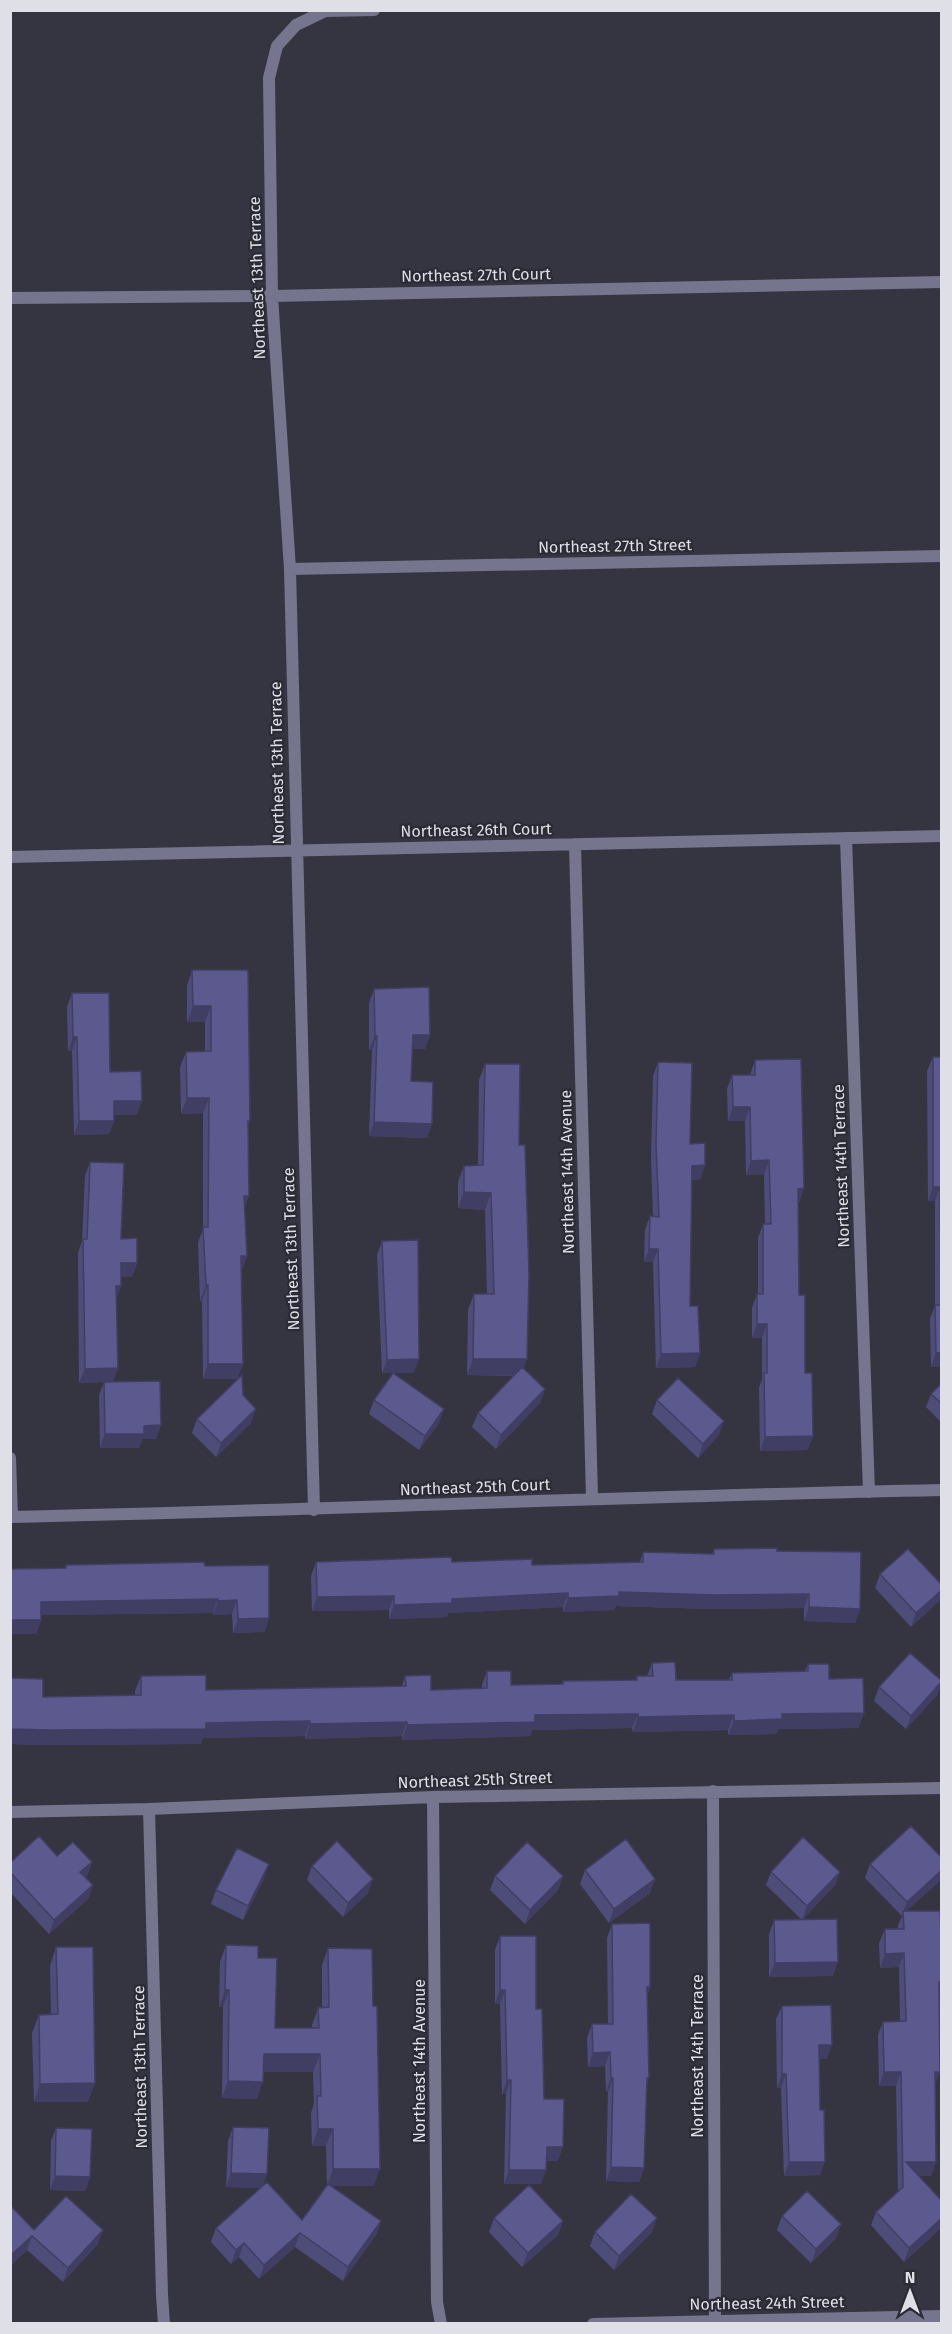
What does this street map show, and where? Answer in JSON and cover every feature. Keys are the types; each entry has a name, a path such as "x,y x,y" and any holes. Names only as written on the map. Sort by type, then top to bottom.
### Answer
{"street":[{"name":"Northeast 13th Terrace","path":"314,1510 290,569 272,296 268,78 277,46 296,25 325,11 374,10"},
{"name":"Northeast 27th Court","path":"10,298 272,296 942,282"},
{"name":"Northeast 27th Street","path":"290,569 942,556"},
{"name":"Northeast 26th Court","path":"10,857 942,836"},
{"name":"Northeast 14th Terrace","path":"846,838 869,1492"},
{"name":"Northeast 14th Avenue","path":"575,844 592,1498"},
{"path":"10,1458 11,1517"},
{"name":"Northeast 25th Court","path":"11,1517 314,1510 592,1498 942,1491"},
{"name":"Northeast 25th Street","path":"10,1812 149,1809 433,1797 942,1788"},
{"name":"Northeast 14th Terrace","path":"713,1791 715,2321"},
{"name":"Northeast 14th Avenue","path":"433,1797 437,2302 441,2324"},
{"name":"Northeast 13th Terrace","path":"149,1809 162,2295 165,2324"},
{"name":"Northeast 24th Street","path":"593,2324 942,2316"}],"building":[{"path":"192,970 248,970 250,1121 248,1121 249,1196 244,1196 247,1256 241,1256 243,1364 208,1364 208,1285 206,1285 203,1227 208,1227 209,1098 187,1098 186,1052 211,1051 211,1006 193,1006"},
{"path":"429,987 430,1035 413,1035 411,1081 433,1082 432,1124 374,1122 377,1036 375,1036 374,989"},
{"path":"72,993 109,993 110,1072 141,1071 142,1101 114,1101 114,1121 79,1121 77,1037 73,1037"},
{"path":"933,1057 942,1057 942,1353 936,1353 935,1305 941,1305 940,1187 933,1187"},
{"path":"801,1059 804,1188 798,1189 799,1295 805,1295 805,1373 812,1373 813,1436 765,1437 764,1373 767,1373 767,1324 757,1324 757,1294 763,1294 763,1224 771,1224 769,1160 751,1161 750,1107 733,1107 732,1075 755,1075 755,1060"},
{"path":"658,1062 692,1063 690,1144 705,1143 705,1165 692,1166 690,1306 698,1306 700,1353 661,1354 658,1249 649,1249 650,1216 659,1217 656,1144"},
{"path":"485,1064 520,1064 519,1145 525,1145 529,1274 527,1359 473,1359 474,1294 494,1294 491,1193 464,1192 464,1166 483,1165"},
{"path":"90,1162 124,1163 121,1239 137,1238 137,1263 121,1263 121,1286 116,1286 118,1368 85,1369 83,1239 87,1239"},
{"path":"418,1240 419,1359 387,1360 382,1241"},
{"path":"522,1367 545,1389 501,1435 478,1413"},
{"path":"393,1373 444,1409 425,1436 374,1400"},
{"path":"242,1375 243,1395 256,1409 221,1443 197,1419"},
{"path":"678,1378 724,1421 703,1444 657,1400"},
{"path":"160,1381 161,1425 144,1426 144,1434 105,1434 104,1382"},
{"path":"942,1383 942,1404 931,1394"},
{"path":"777,1548 777,1551 861,1552 860,1609 809,1607 809,1594 715,1595 619,1592 619,1596 568,1598 568,1593 452,1599 452,1603 394,1605 394,1596 317,1597 316,1562 451,1557 452,1562 532,1559 532,1565 643,1562 643,1552 714,1554 714,1549"},
{"path":"908,1549 942,1585 942,1590 916,1613 880,1574"},
{"path":"204,1562 205,1566 269,1565 269,1618 238,1619 237,1600 218,1601 218,1599 41,1602 41,1620 10,1620 10,1569 66,1568 66,1565"},
{"path":"910,1653 942,1681 911,1716 879,1687"},
{"path":"675,1662 676,1680 732,1680 732,1673 808,1671 808,1664 829,1664 829,1679 863,1678 864,1713 782,1714 782,1719 734,1721 734,1715 638,1717 638,1714 535,1715 535,1722 407,1725 407,1722 310,1724 310,1721 206,1723 206,1729 10,1729 10,1678 43,1679 43,1697 141,1695 141,1676 206,1675 206,1690 406,1686 405,1676 431,1675 431,1690 487,1688 487,1671 511,1671 511,1685 563,1684 563,1681 637,1680 637,1676 653,1676 652,1663"},
{"path":"911,1826 942,1858 942,1870 907,1902 870,1864"},
{"path":"39,1836 57,1856 73,1842 92,1862 80,1872 93,1885 54,1920 10,1872 10,1863"},
{"path":"803,1837 840,1872 807,1906 771,1872"},
{"path":"626,1839 655,1879 614,1909 585,1870"},
{"path":"337,1841 373,1879 348,1903 312,1866"},
{"path":"527,1842 563,1876 530,1910 495,1876"},
{"path":"237,1848 269,1864 248,1906 216,1890"},
{"path":"903,1911 940,1911 942,1959 942,1982 939,1982 940,2072 935,2072 936,2162 906,2162 942,2201 942,2218 909,2248 876,2212 903,2187 901,2072 884,2072 883,2022 906,2021 904,1953 885,1954 885,1929 904,1929"},
{"path":"837,1919 838,1962 775,1963 774,1920"},
{"path":"650,1923 650,1987 647,1987 649,2078 647,2078 644,2168 611,2167 613,2078 611,2078 610,2052 593,2053 592,2024 613,2024 612,1924"},
{"path":"500,1936 536,1936 536,2009 542,2009 544,2099 564,2099 563,2147 547,2147 546,2170 509,2170 511,2080 507,2080 505,1990 500,1990"},
{"path":"226,1945 258,1946 258,1958 277,1958 275,2028 319,2028 318,2008 329,2007 328,1948 372,1949 373,2006 377,2006 380,2169 333,2169 333,2129 318,2129 317,2096 321,2096 320,2054 264,2054 263,2082 228,2081 229,1990 225,1990"},
{"path":"56,1947 93,1947 95,2083 40,2084 39,2015 58,2014"},
{"path":"831,2005 832,2045 819,2045 820,2110 824,2110 825,2162 789,2162 786,2074 782,2074 782,2006"},
{"path":"233,2127 269,2128 267,2174 231,2173"},
{"path":"56,2128 92,2129 90,2177 55,2176"},
{"path":"267,2182 302,2220 328,2184 381,2221 348,2267 300,2233 264,2265 244,2243 236,2250 216,2228"},
{"path":"529,2185 563,2221 528,2253 494,2218"},
{"path":"807,2191 841,2224 816,2249 782,2216"},
{"path":"631,2194 657,2218 619,2256 595,2232"},
{"path":"66,2196 103,2230 68,2268 32,2236 10,2256 10,2205 34,2230"}]}
